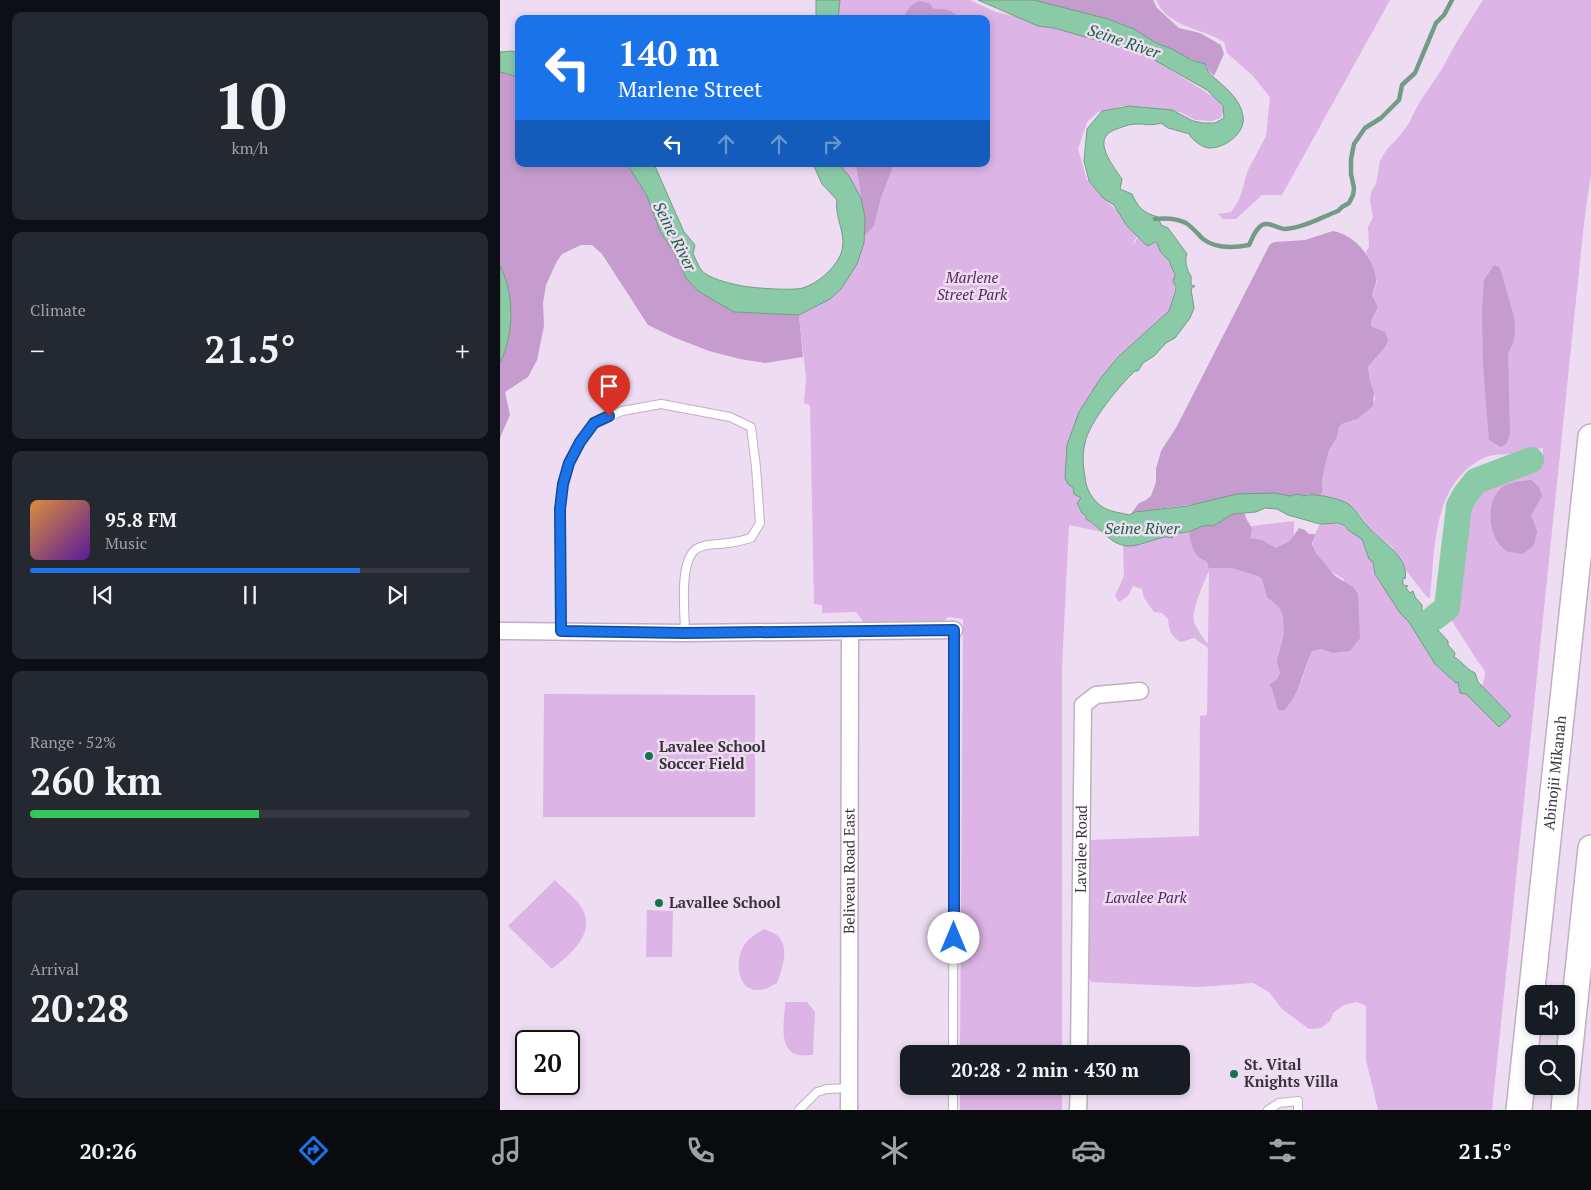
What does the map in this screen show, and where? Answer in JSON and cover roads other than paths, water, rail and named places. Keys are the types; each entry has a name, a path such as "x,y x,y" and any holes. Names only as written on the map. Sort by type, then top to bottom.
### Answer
{"main road":[{"name":"Abinojii Mikanah","path":"1519,1110 1591,437"},
{"path":"1570,1045 1591,848"},
{"path":"1564,1110 1565,1095"}],"street":[{"path":"500,631 685,633 954,630"},
{"name":"Beliveau Road East","path":"849,1110 850,631"},
{"name":"Lavalee Road","path":"1079,1045 1083,705 1096,696 1140,691"},
{"path":"1078,1110 1079,1095"}],"lane":[{"path":"561,631 560,509 563,484 569,463 580,442 594,423 622,411 661,404 730,417 751,427 756,467 760,523 751,538 729,543 706,545 696,549 687,561 685,633"},
{"path":"953,1045 954,630"},
{"path":"799,1110 817,1092 850,1088"},
{"path":"953,1095 953,1110"},
{"path":"1268,1110 1278,1103 1298,1101 1298,1110"}],"water":[{"path":"816,0 840,0 838,15 816,15"},
{"name":"Seine River","path":"978,0 1034,0 1108,19 1134,29 1156,43 1172,49 1191,60 1205,64 1208,72 1235,98 1243,116 1243,122 1238,134 1228,142 1216,147 1204,147 1194,140 1190,134 1168,128 1161,123 1126,126 1107,134 1104,140 1109,160 1122,179 1120,189 1132,194 1142,209 1158,217 1161,225 1168,228 1187,254 1186,262 1191,276 1191,285 1195,286 1191,289 1194,308 1190,318 1175,338 1166,343 1154,356 1143,363 1138,371 1135,371 1121,385 1092,425 1084,447 1083,464 1087,486 1093,499 1107,509 1130,515 1135,512 1187,506 1237,494 1313,495 1347,503 1368,527 1399,557 1405,571 1403,585 1408,586 1406,588 1410,593 1413,591 1415,597 1422,605 1422,610 1427,614 1432,614 1435,627 1448,641 1448,645 1455,653 1454,657 1475,673 1478,682 1511,716 1499,727 1466,694 1460,693 1458,682 1456,683 1435,664 1409,622 1400,613 1375,574 1373,562 1369,559 1362,539 1345,526 1338,523 1320,524 1288,515 1277,509 1265,508 1256,512 1233,514 1213,526 1206,525 1187,532 1174,534 1172,538 1163,537 1127,546 1120,545 1110,539 1092,522 1086,519 1077,503 1081,498 1074,494 1073,488 1065,478 1067,445 1079,412 1100,379 1118,357 1169,311 1176,287 1173,281 1175,275 1169,261 1160,251 1157,243 1155,242 1148,246 1145,244 1127,226 1114,205 1103,198 1089,181 1084,161 1087,129 1102,111 1129,106 1172,110 1193,121 1215,123 1224,118 1223,106 1207,90 1144,54 1054,28 1038,26"},
{"path":"500,52 515,52 515,76 500,72"},
{"name":"Seine River","path":"629,167 655,167 684,232 695,245 693,254 705,274 718,280 743,286 771,289 803,288 809,286 829,271 840,256 843,241 837,214 837,200 822,184 814,167 842,167 849,176 861,198 865,218 864,243 857,264 841,289 830,299 799,315 734,312 698,291 686,278 672,249 660,231 647,196"},
{"path":"500,266 508,289 511,314 508,340 500,363"}],"waterway":[{"path":"1155,219 1163,218 1182,221 1203,239 1214,245 1237,247 1249,245 1262,225 1268,224 1282,229 1299,227 1338,211 1349,203 1354,188 1351,174 1354,144 1365,128 1381,118 1399,100 1402,85 1415,73 1436,23 1444,15 1452,0"},
{"path":"1434,618 1447,608 1459,506 1465,495 1476,481 1531,460"}],"place":[{"name":"Lavalee School Soccer Field","path":"649,756"},
{"name":"Lavallee School","path":"659,903"},
{"name":"St. Vital Knights Villa","path":"1234,1074"}],"park label":[{"name":"Marlene Street Park","path":"972,286"},
{"name":"Lavalee Park","path":"1146,898"}]}
